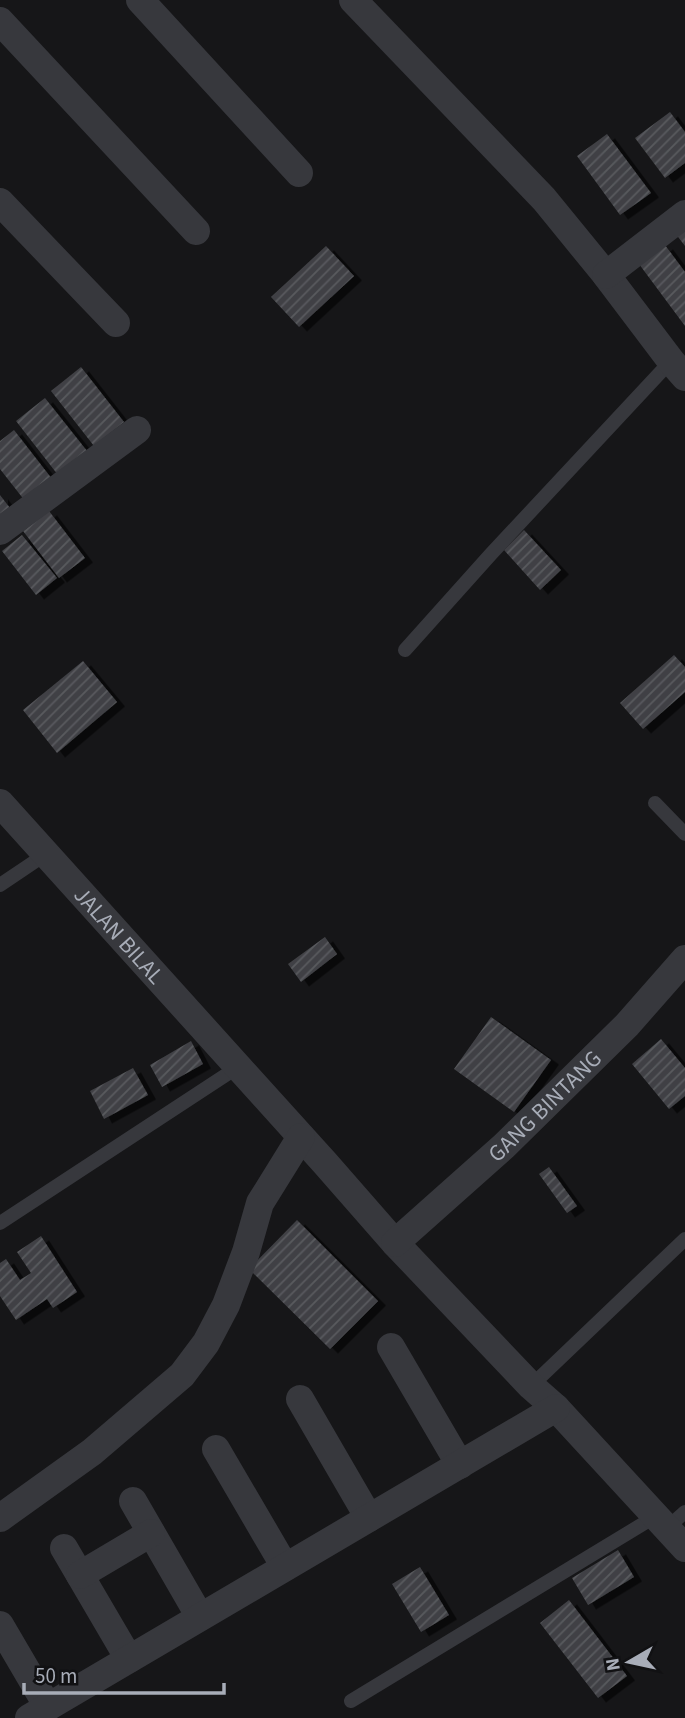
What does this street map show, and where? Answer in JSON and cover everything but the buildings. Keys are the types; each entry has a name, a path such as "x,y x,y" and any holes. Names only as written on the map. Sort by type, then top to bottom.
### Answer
{"street":[{"path":"140,0 299,173"},
{"path":"353,0 544,199 678,369"},
{"path":"0,21 196,231"},
{"path":"0,202 116,323"},
{"path":"606,275 685,214"},
{"path":"0,531 137,430"},
{"name":"JALAN BILAL","path":"0,803 395,1243 531,1386 673,1526"},
{"name":"GANG BINTANG","path":"395,1243 504,1146 618,1034 685,959"},
{"path":"0,1518 92,1452 182,1375 206,1343 226,1305 246,1252 260,1203 301,1137"},
{"path":"391,1347 460,1465"},
{"path":"300,1399 369,1518"},
{"path":"0,1625 38,1712 556,1408"},
{"path":"216,1449 285,1567"},
{"path":"133,1502 201,1617"},
{"path":"80,1575 151,1533"},
{"path":"64,1548 129,1659"}],"lane":[{"path":"405,650 491,554 678,369"},
{"path":"655,803 685,834"},
{"path":"0,885 46,854"},
{"path":"0,1223 238,1067"},
{"path":"531,1386 685,1239"},
{"path":"351,1701 673,1526"}]}
